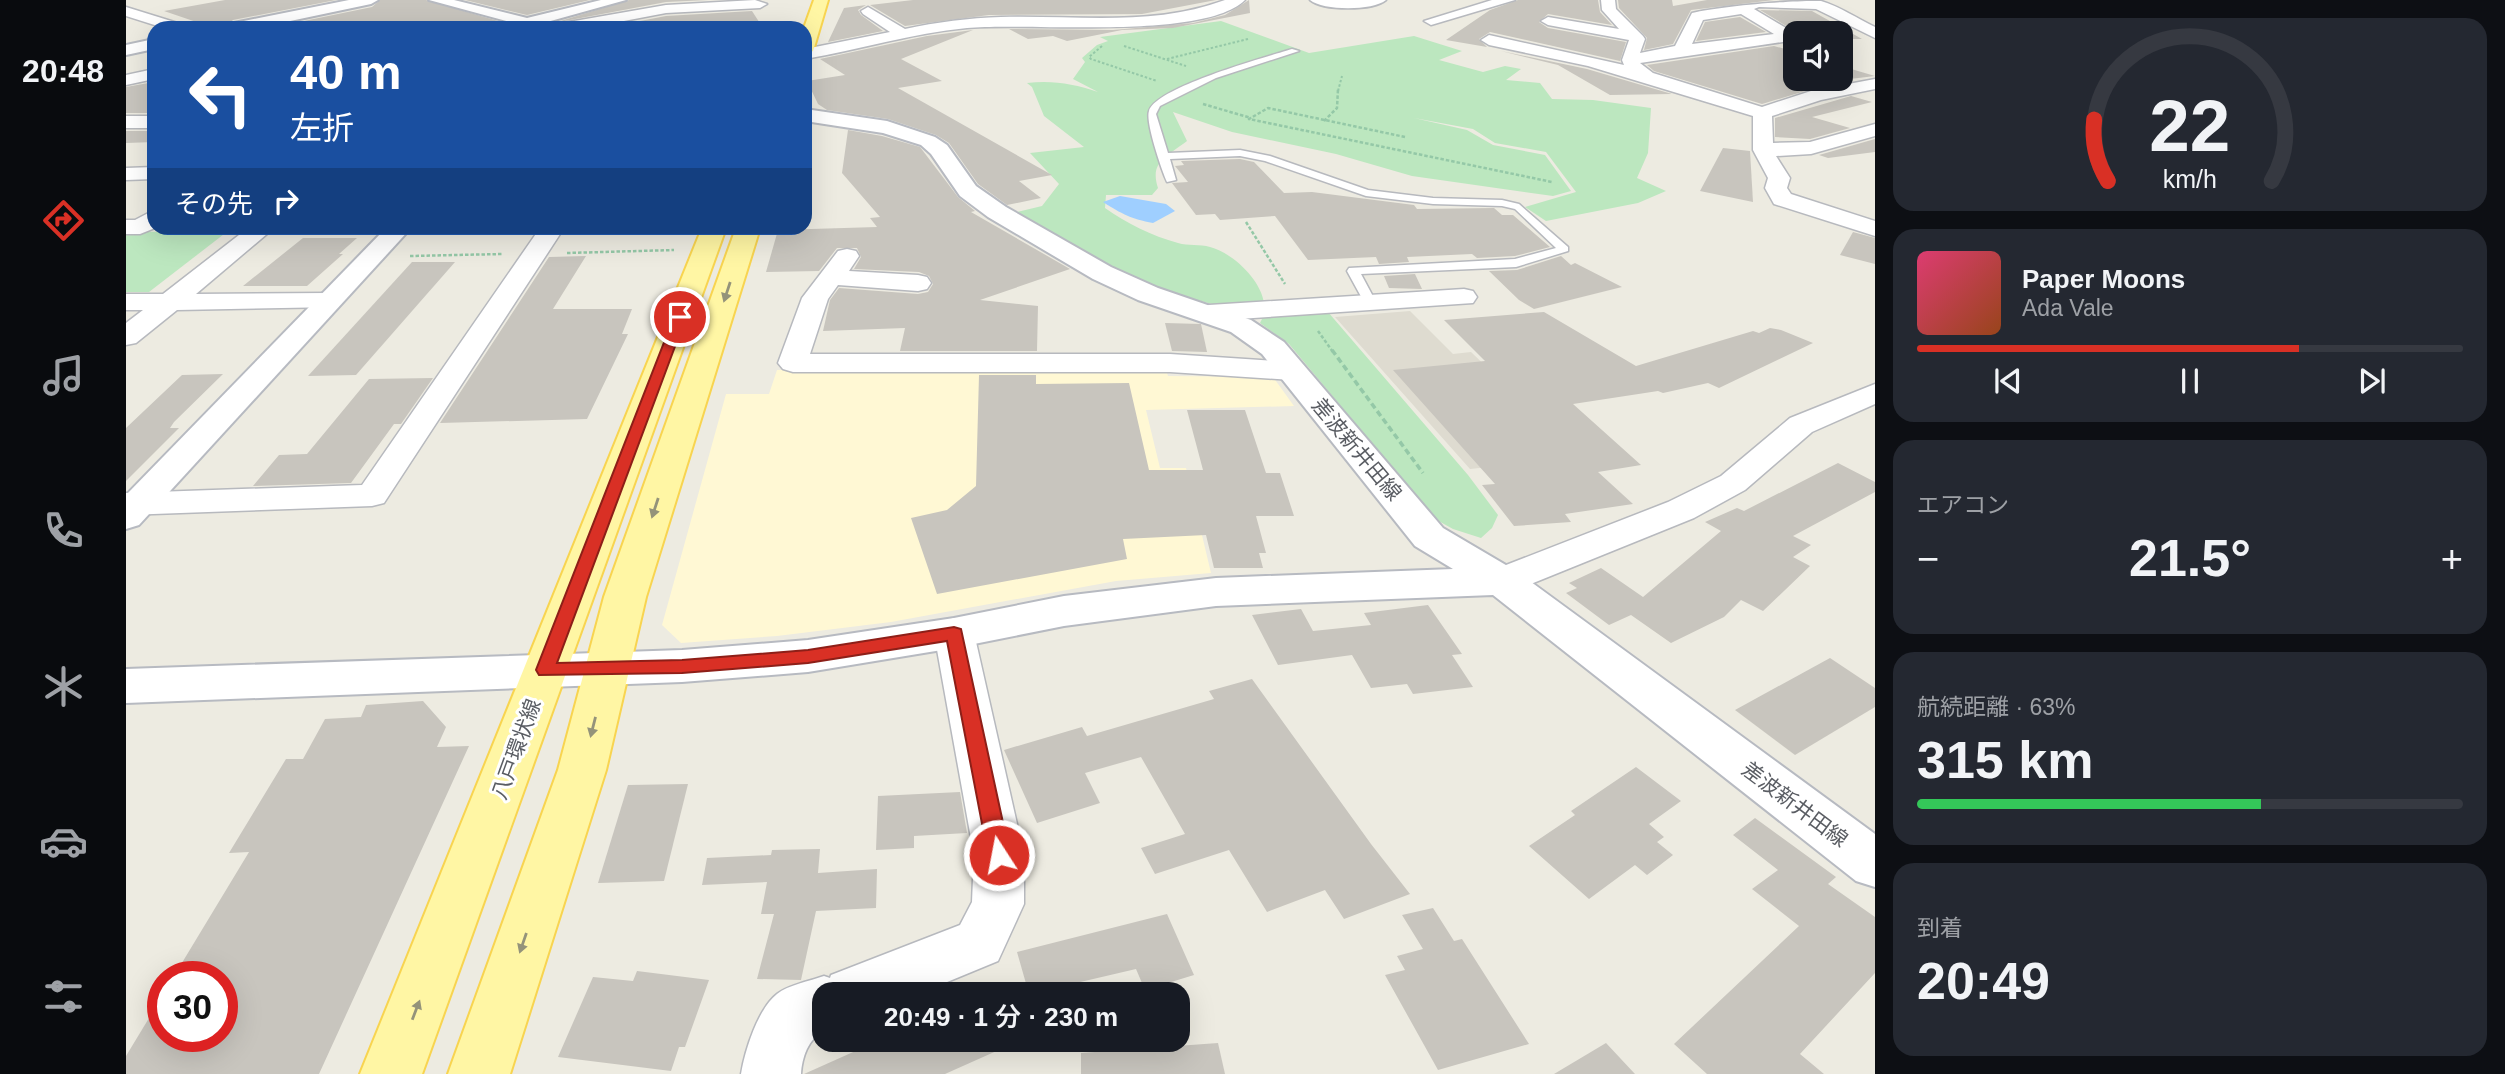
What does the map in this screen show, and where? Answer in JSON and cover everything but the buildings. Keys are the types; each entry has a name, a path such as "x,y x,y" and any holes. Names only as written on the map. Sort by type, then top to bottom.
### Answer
{"main road":[{"path":"812,29 821,0"},
{"name":"八戸環状線","path":"391,1074 711,235"},
{"path":"479,1074 582,769 625,597 746,235"}],"street":[{"path":"268,21 371,0"},
{"path":"436,0 524,21"},
{"path":"532,21 620,0"},
{"path":"812,51 852,48 903,34 970,23 1169,20 1207,13 1238,0"},
{"path":"1317,0 1355,5 1379,0"},
{"path":"1432,21 1508,0"},
{"path":"1630,60 1681,50 1790,37 1750,5 1717,0"},
{"path":"601,21 666,9 762,2 765,21"},
{"path":"1681,50 1697,16 1750,5 1815,3 1873,30"},
{"path":"277,4 332,21"},
{"path":"999,5 1042,23"},
{"path":"1604,6 1637,39 1630,60 1633,67 1645,74"},
{"path":"126,11 157,21"},
{"path":"868,11 903,34"},
{"path":"126,24 151,19"},
{"path":"1548,21 1634,36"},
{"path":"1489,40 1568,53 1620,71 1645,74 1762,113 1817,95 1875,84"},
{"path":"126,50 147,46"},
{"path":"126,80 147,76"},
{"path":"1762,113 1763,150 1775,166 1779,178 1776,188 1782,199 1875,229"},
{"name":"差波新井田線","path":"812,116 887,127 928,141 940,150 968,191 998,212 1102,273 1148,294 1241,326 1273,348 1429,537 1502,581 1875,864"},
{"path":"1763,150 1811,148 1875,130"},
{"path":"126,174 147,173"},
{"path":"126,227 140,227 147,222"},
{"path":"126,337 253,235"},
{"path":"130,508 392,235"},
{"path":"130,508 372,495 547,235"},
{"path":"918,283 839,267 815,298 793,363 1170,363 1292,371"},
{"path":"1209,313 1464,298"},
{"path":"126,302 328,301"},
{"path":"126,686 682,666 808,656 954,633 1064,611 1216,592 1502,581 1681,510 1733,483 1801,425 1875,393"},
{"path":"881,982 979,943 998,904 999,855 954,633"},
{"path":"771,1074 774,1050 797,1014 812,1008"}],"lane":[{"path":"1171,180 1152,114 1156,104 1176,92 1216,75 1295,51"},
{"path":"1162,156 1240,153 1268,158 1366,193 1433,201 1502,203 1519,207 1564,249 1516,263 1353,271 1370,302"}],"path":[{"path":"1164,59 1248,39"},
{"path":"1111,43 1099,48 1091,59 1251,118 1249,119 1552,182"},
{"path":"1118,44 1216,75"},
{"path":"1324,121 1338,108 1339,78 1342,76"},
{"path":"1251,118 1268,108 1405,137"},
{"path":"1246,222 1300,306 1429,482"}],"shaded area":[{"path":"1410,311 1453,354 1471,352 1580,457 1470,469 1335,317"},
{"path":"777,370 1166,370 1168,376 1273,377 1294,406 1146,410 1160,468 1186,468 1211,573 1116,581 891,622 777,636 681,643 662,625 726,394 769,394"}],"green space":[{"path":"1221,21 1309,53 1414,36 1462,51 1439,60 1483,72 1505,66 1521,69 1506,80 1540,83 1552,99 1593,100 1651,108 1648,153 1637,178 1666,191 1638,203 1546,221 1525,207 1576,192 1546,152 1495,143 1473,129 1414,118 1467,130 1493,145 1545,155 1571,191 1553,196 1412,176 1336,154 1232,132 1173,112 1187,141 1158,165 1158,188 1152,195 1106,195 1105,208 1130,224 1159,237 1182,244 1210,247 1236,261 1258,285 1264,303 1219,306 1151,287 1013,213 1042,206 1059,184 1030,153 1084,147 1044,116 1032,87 1027,83 1063,83 1098,92 1073,79 1085,62 1082,58 1097,45 1108,41 1100,37"},
{"path":"126,232 147,232 147,235 223,235 149,292 126,292"},
{"path":"1328,312 1468,475 1498,515 1492,528 1481,538 1453,529 1435,519 1289,344 1260,323 1264,315"}],"water":[{"path":"1120,196 1166,204 1175,211 1153,223 1139,220 1103,202"}],"route":[{"path":"680,317 545,670 682,666 808,656 954,633 999,855"}]}
